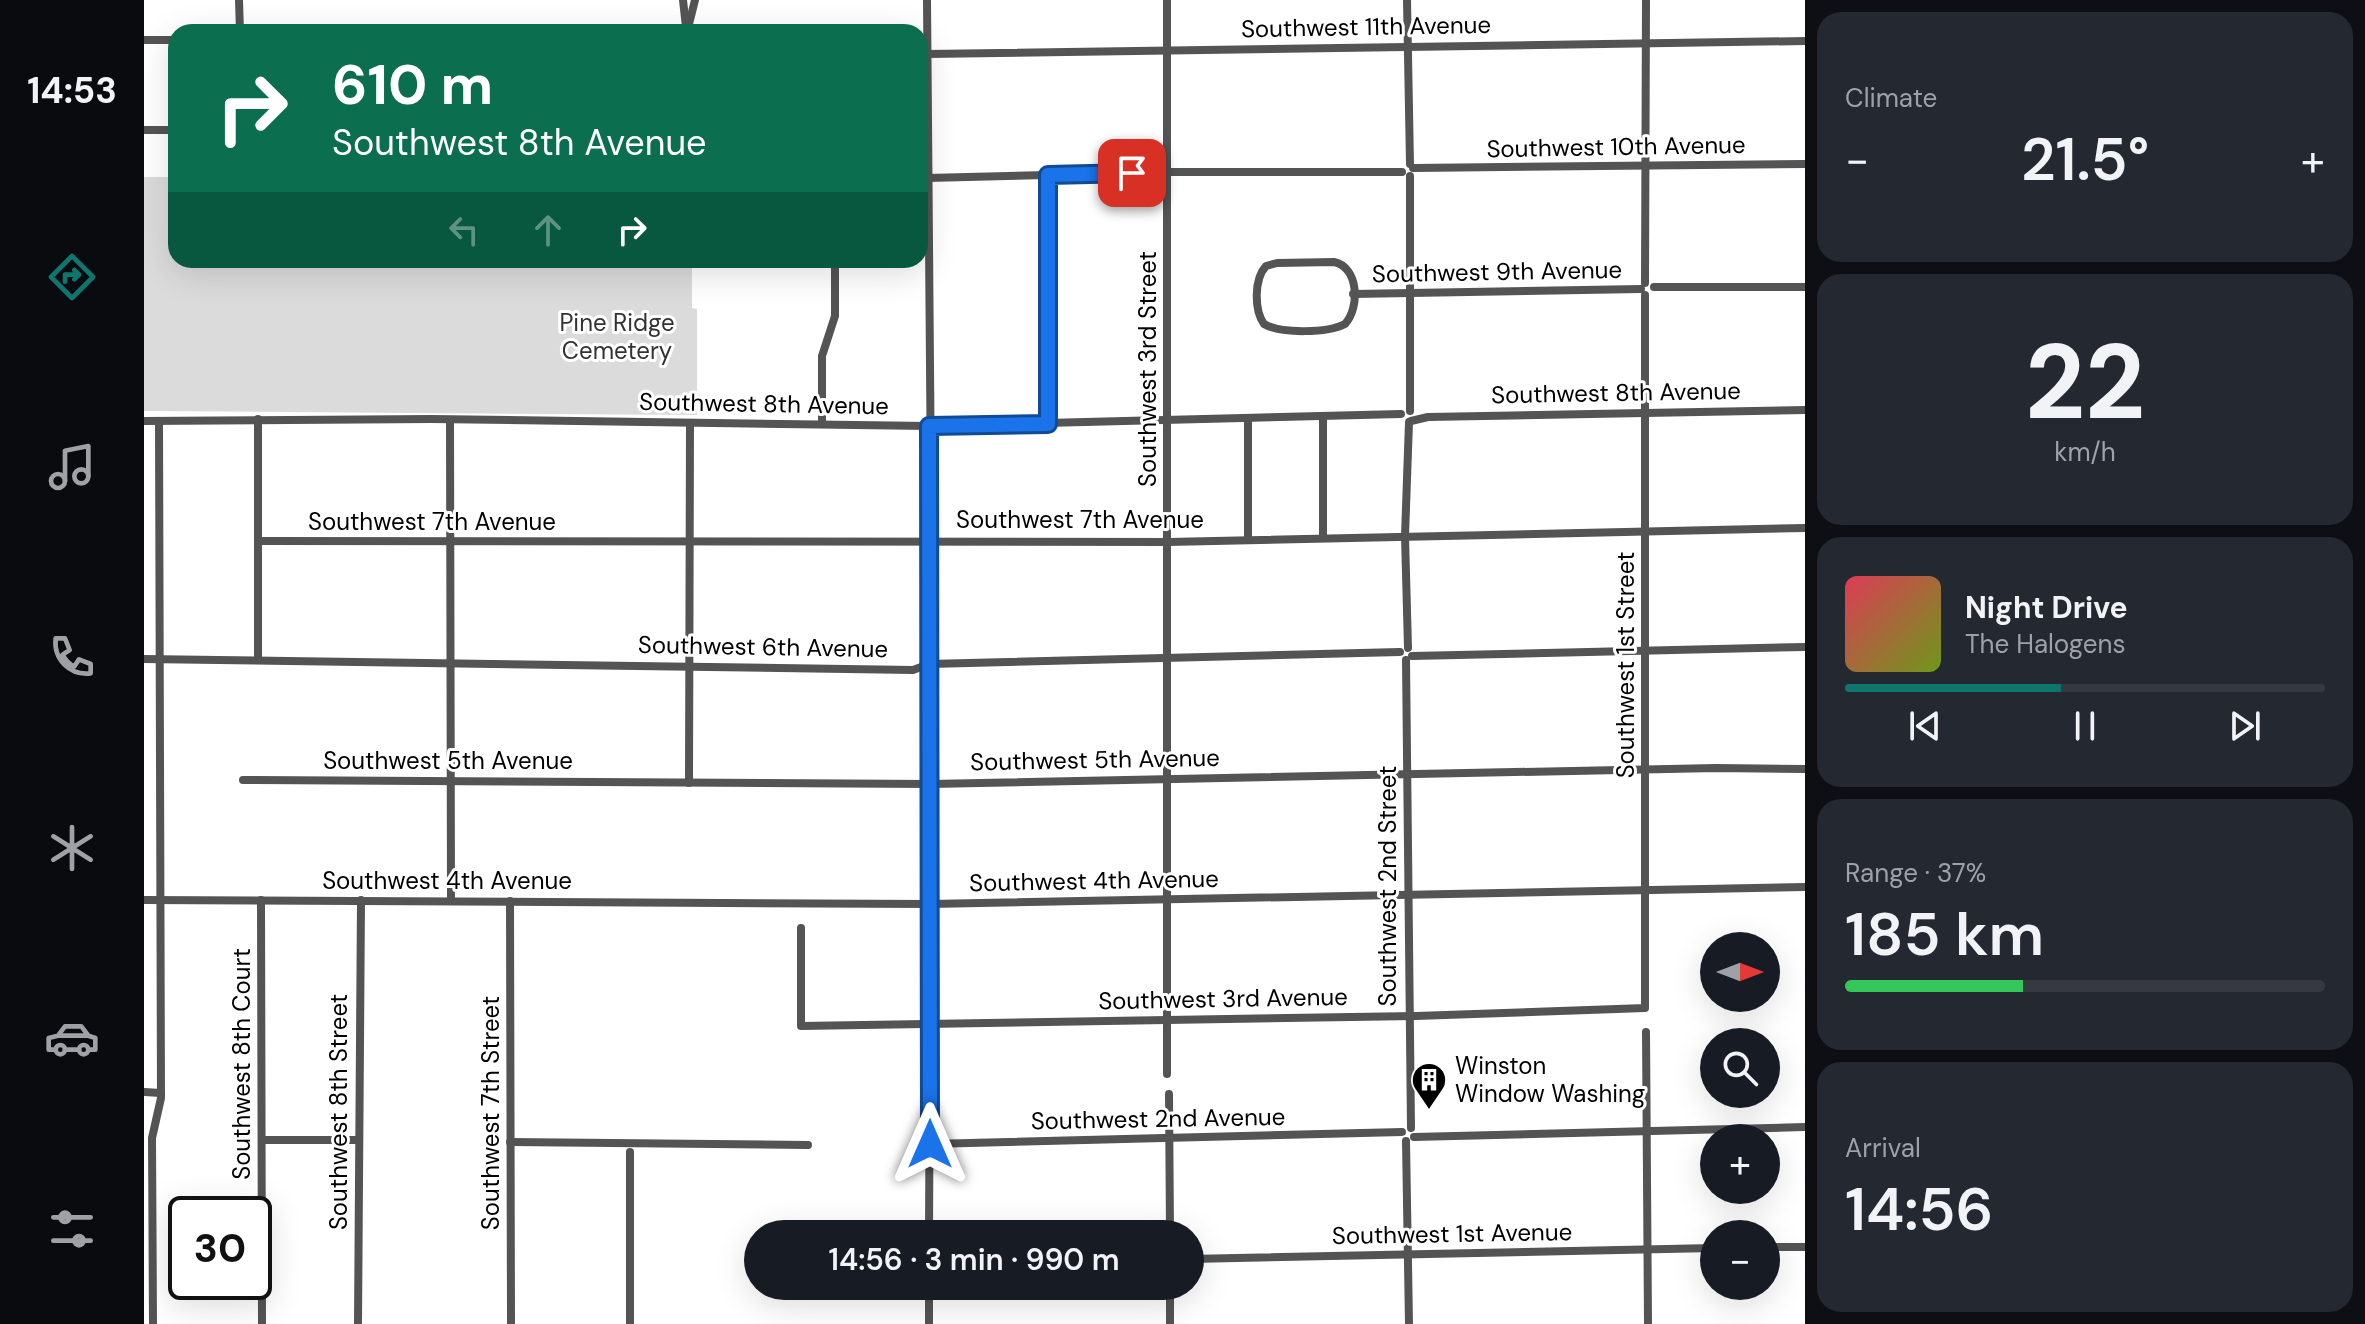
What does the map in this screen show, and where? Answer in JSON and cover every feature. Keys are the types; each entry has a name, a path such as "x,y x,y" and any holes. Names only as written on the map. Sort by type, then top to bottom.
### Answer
{"street":[{"path":"239,0 240,24"},
{"path":"683,0 686,24"},
{"path":"689,24 695,0"},
{"path":"927,0 927,24"},
{"name":"Southwest 3rd Street","path":"1167,0 1167,1074"},
{"name":"Southwest 2nd Street","path":"1407,0 1409,194 1407,417 1404,439 1408,445 1405,536 1409,1324"},
{"name":"Southwest 1st Street","path":"1645,1008 1646,0"},
{"path":"144,40 168,40"},
{"name":"Southwest 11th Avenue","path":"928,54 1805,41"},
{"path":"144,130 168,130"},
{"name":"Southwest 10th Avenue","path":"928,178 1805,164"},
{"path":"1048,175 1048,424"},
{"path":"1277,263 1340,263 1352,275 1353,294 1352,315 1340,327 1275,329 1264,324 1258,309 1259,276 1266,266 1277,263"},
{"path":"822,424 822,356 835,316 835,268"},
{"path":"928,268 931,784 929,1220"},
{"name":"Southwest 9th Avenue","path":"1353,294 1805,287"},
{"name":"Southwest 8th Avenue","path":"144,421 450,420 929,426 1805,410"},
{"path":"258,419 258,660"},
{"path":"1323,419 1323,537"},
{"path":"450,420 451,901"},
{"path":"1248,420 1248,539"},
{"path":"153,1324 152,1138 161,1093 159,421"},
{"path":"689,783 690,423"},
{"name":"Southwest 7th Avenue","path":"259,541 689,544 1168,542 1805,528"},
{"name":"Southwest 6th Avenue","path":"144,659 913,670 929,664 1805,647"},
{"name":"Southwest 5th Avenue","path":"243,780 931,784 1646,769 1805,769"},
{"name":"Southwest 4th Avenue","path":"144,900 930,904 1805,887"},
{"name":"Southwest 8th Court","path":"261,900 262,1324"},
{"name":"Southwest 8th Street","path":"358,1324 361,900"},
{"name":"Southwest 7th Street","path":"510,901 511,1324"},
{"name":"Southwest 3rd Avenue","path":"801,928 801,1026 1409,1016 1645,1008"},
{"path":"1646,1032 1648,1324"},
{"path":"144,1092 161,1093"},
{"path":"1169,1094 1170,1220"},
{"name":"Southwest 2nd Avenue","path":"930,1144 1805,1127"},
{"path":"262,1140 359,1140"},
{"path":"510,1142 808,1145"},
{"path":"630,1152 630,1324"},
{"path":"1780,1247 1805,1247"},
{"name":"Southwest 1st Avenue","path":"1204,1259 1700,1248"},
{"path":"929,1300 929,1324"},
{"path":"1170,1300 1170,1324"}],"green space":[{"name":"Pine Ridge Cemetery","path":"144,177 168,177 168,268 692,268 692,308 697,309 697,415 144,411"}],"place":[{"name":"Winston Window Washing","path":"1429,1111"}],"route":[{"path":"930,1144 929,664 932,609 929,426 1048,424 1048,175 1132,173"}]}
